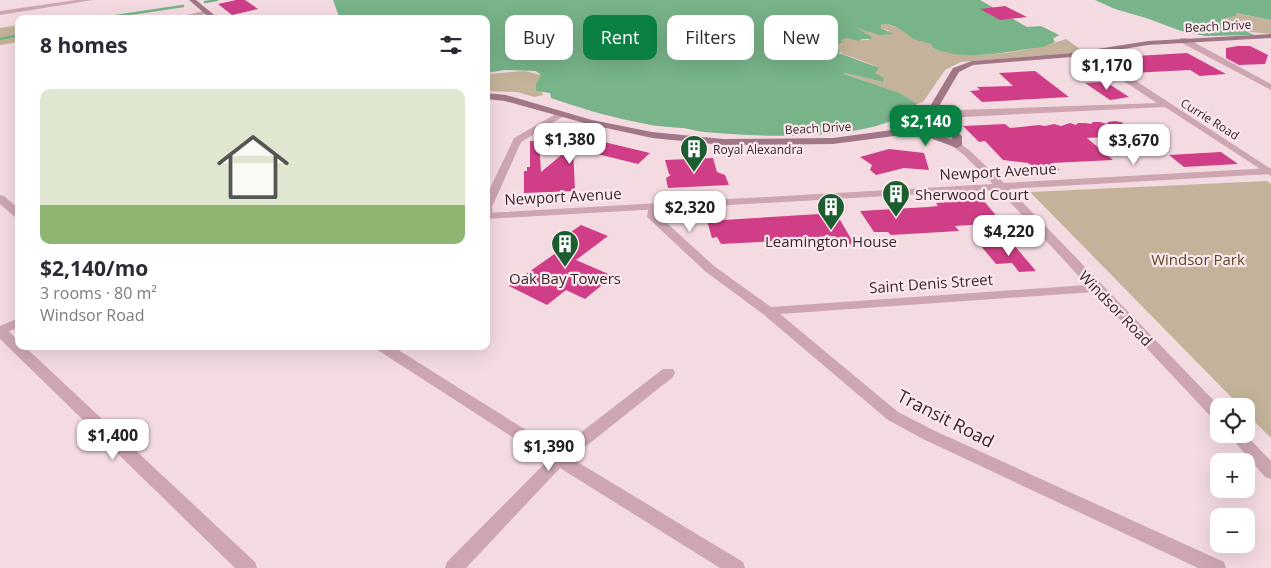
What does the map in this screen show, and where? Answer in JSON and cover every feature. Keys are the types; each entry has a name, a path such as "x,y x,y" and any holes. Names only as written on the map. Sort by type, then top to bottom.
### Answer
{"main road":[{"path":"192,0 211,15"},
{"name":"Beach Drive","path":"490,97 516,100 561,114 652,135 714,141 834,141 901,132 927,117 956,70 968,64 1087,53 1148,43 1271,36"},
{"path":"901,132 932,135 957,145"}],"street":[{"path":"0,13 90,0"},
{"path":"193,15 207,12"},
{"path":"1183,40 1271,88"},
{"name":"Currie Road","path":"1087,53 1164,105 1270,172"},
{"path":"927,117 1164,105"},
{"path":"490,200 517,140 561,114"},
{"name":"Windsor Road","path":"927,117 1001,186 1210,407"},
{"name":"Newport Avenue","path":"490,216 1270,172"},
{"path":"0,198 15,211"},
{"name":"Transit Road","path":"652,206 653,217 710,269 768,311 893,416 929,435 1217,568"},
{"name":"Saint Denis Street","path":"768,311 1097,288"},
{"path":"15,324 0,331 15,345"},
{"path":"20,350 248,568"},
{"path":"388,350 559,460 736,568"},
{"path":"454,568 559,460 668,373"},
{"path":"1244,443 1271,472"}],"green space":[{"path":"1236,13 1271,20 1271,34 1250,32 1220,19 1235,16"},
{"path":"883,23 898,28 919,41 931,44 933,48 963,55 1000,54 1036,48 1066,39 1084,52 961,62 945,70 923,102 917,104 900,93 843,73 883,82 875,73 873,65 843,54 838,48 838,44 842,43 840,40 847,38 868,40 871,37 857,28 874,32 890,31 881,28 880,24"},
{"path":"15,26 15,43 0,45 0,28"},
{"path":"525,71 544,76 540,88 543,95 534,97 517,92 490,91 490,74"},
{"name":"Windsor Park","path":"1267,181 1271,184 1271,438 1255,422 1255,398 1232,398 1030,192"}],"shaded area":[{"path":"333,0 980,0 1027,27 1041,26 1059,35 1053,39 1055,42 1043,47 988,55 960,55 933,48 931,44 914,39 887,24 881,24 881,28 893,34 879,35 857,28 872,37 871,39 861,39 859,41 847,38 841,40 842,43 838,44 838,15 764,15 764,60 838,60 838,48 839,53 879,68 875,73 884,78 883,82 844,74 900,93 917,104 914,106 916,107 897,119 873,127 815,135 754,135 704,132 622,119 551,98 550,93 536,91 536,84 541,75 536,71 505,70 490,72 490,15 339,15"},
{"path":"1095,0 1271,0 1271,20 1236,13 1236,16 1221,19 1254,35 1205,36 1181,31 1115,9"}],"building":[{"path":"245,0 258,9 232,15 218,4"},
{"path":"1005,6 1027,17 1000,20 980,9"},
{"path":"1250,46 1268,55 1265,64 1239,65 1226,58 1226,48"},
{"path":"1187,53 1226,74 1200,76 1190,70 1131,73 1112,60 1139,58 1136,56"},
{"path":"1035,71 1069,97 982,102 970,91 980,90 977,87 1013,86 999,73"},
{"path":"1106,82 1129,97 1110,100 1085,83"},
{"path":"1093,122 1107,124 1108,122 1121,122 1149,144 1121,136 1087,138 1113,160 1052,163 1060,170 1040,171 1028,163 1003,160 985,141 979,142 963,126 1005,124 1010,128 1054,124 1061,126 1070,123 1076,125 1078,123 1091,124"},
{"path":"583,137 650,153 638,164 573,148 575,191 524,193 524,171 527,171 527,167 530,167 530,141 539,141 541,172"},
{"path":"889,149 924,153 929,170 904,168 876,175 870,170 872,165 860,157"},
{"path":"1221,152 1238,164 1184,167 1169,155"},
{"name":"Royal Alexandra","path":"713,158 717,172 725,175 729,185 668,188 666,178 671,175 665,160"},
{"path":"983,200 1011,233 993,234 985,224 955,226 959,231 891,235 888,232 874,232 860,211 928,207 938,206 936,203"},
{"path":"836,213 854,244 840,245 835,236 721,244 717,237 712,238 707,221"},
{"name":"Oak Bay Towers","path":"581,225 608,236 576,260 613,276 585,299 566,290 547,305 509,286 570,243 561,239"},
{"path":"1013,244 1036,271 1019,272 1012,263 996,264 981,246"}],"waterway":[{"path":"205,2 217,0"},
{"path":"123,15 183,6"},
{"path":"0,39 15,36"}],"place":[{"name":"Royal Alexandra","path":"694,173"},
{"name":"Sherwood Court","path":"896,218"},
{"name":"Leamington House","path":"831,231"},
{"name":"Oak Bay Towers","path":"565,268"}]}
